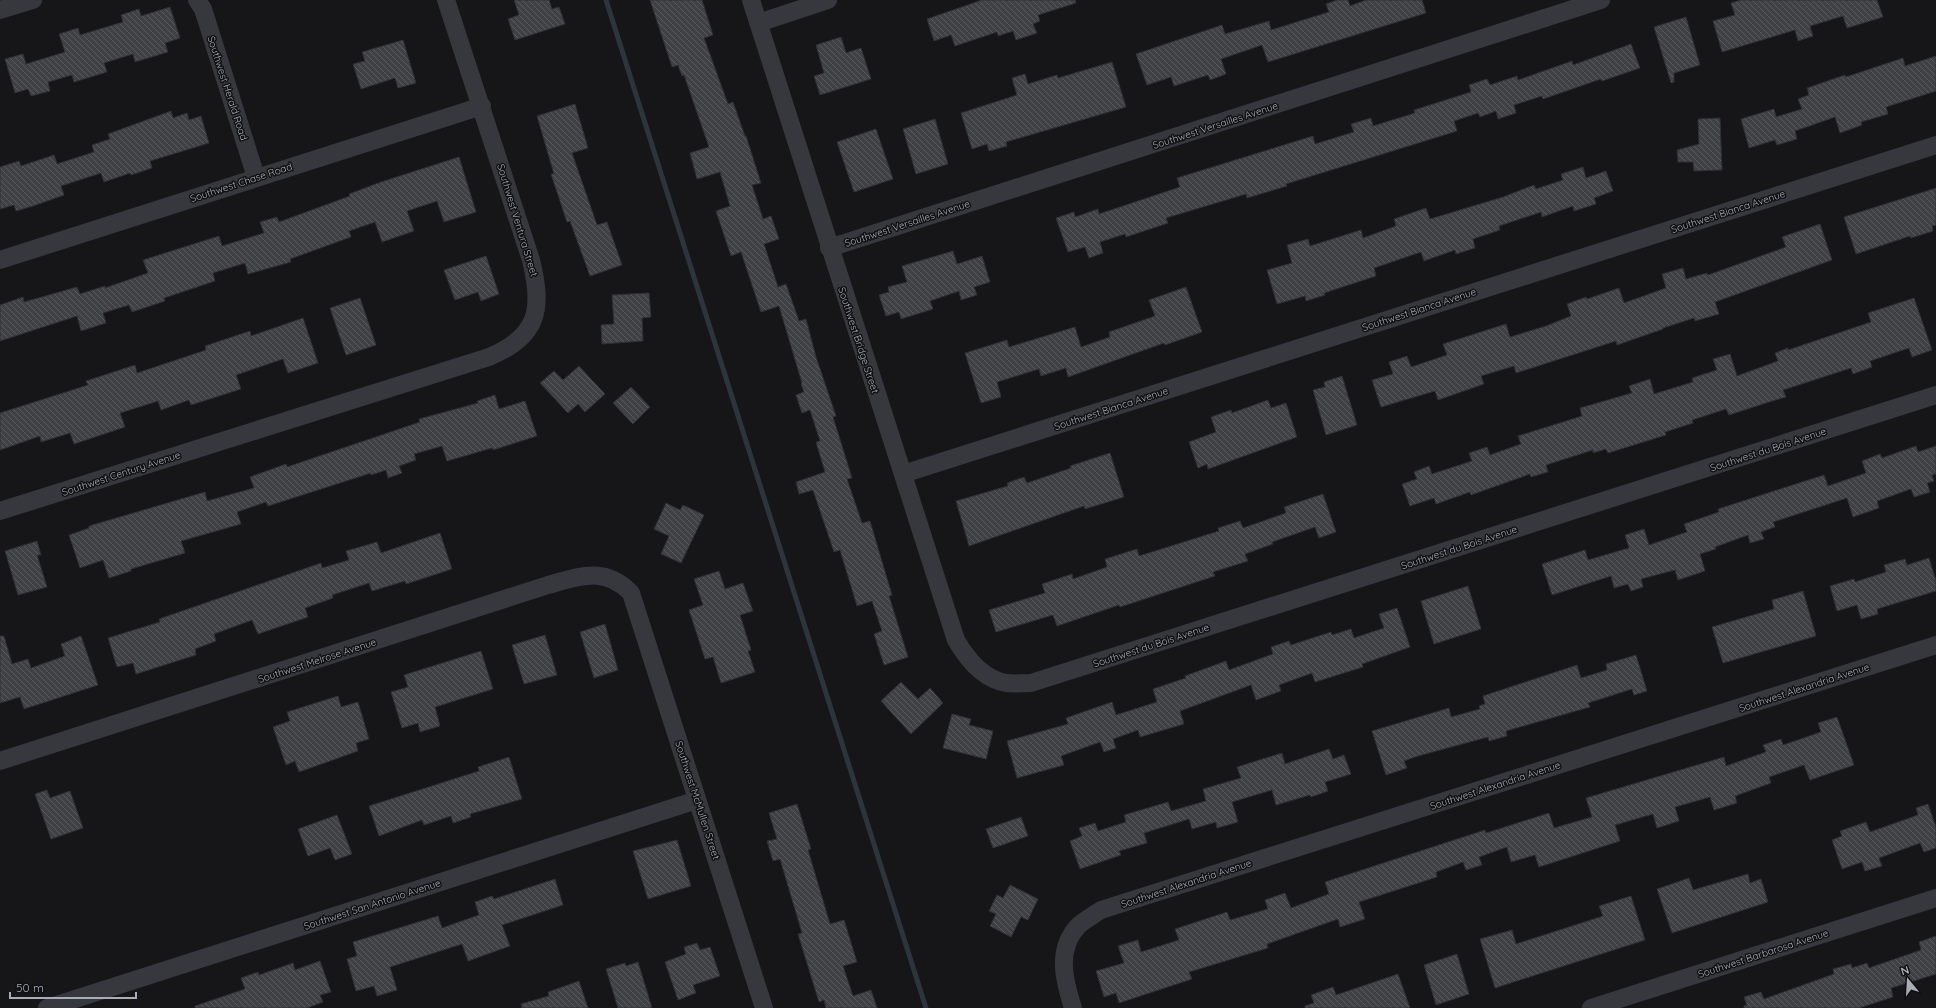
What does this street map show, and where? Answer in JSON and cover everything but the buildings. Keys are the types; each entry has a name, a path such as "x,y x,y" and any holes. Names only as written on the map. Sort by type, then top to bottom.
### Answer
{"street":[{"path":"0,10 33,0"},
{"name":"Southwest Herald Road","path":"197,0 203,9 256,177"},
{"name":"Southwest Ventura Street","path":"241,434 489,357 506,350 529,329 535,317 538,298 536,281 482,106 446,0"},
{"name":"Southwest Bridge Street","path":"750,0 956,640 967,658 982,672"},
{"path":"758,23 828,0"},
{"name":"Southwest Versailles Avenue","path":"829,248 1601,0"},
{"name":"Southwest Chase Road","path":"0,260 482,106"},
{"name":"Southwest Bianca Avenue","path":"903,474 1936,145"},
{"name":"Southwest du Bois Avenue","path":"982,672 1006,683 1031,683 1936,396"},
{"name":"Southwest Century Avenue","path":"0,511 241,434"},
{"name":"Southwest Melrose Avenue","path":"0,761 579,577 607,576 623,585 631,593"},
{"name":"Southwest McMullen Street","path":"631,593 764,1008"},
{"name":"Southwest Alexandria Avenue","path":"1073,1008 1067,988 1064,960 1066,944 1079,925 1102,910 1936,645"},
{"name":"Southwest San Antonio Avenue","path":"47,1008 697,800"},
{"name":"Southwest Barbarosa Avenue","path":"1591,1008 1936,898"}],"waterway":[{"path":"606,0 926,1008"}]}
